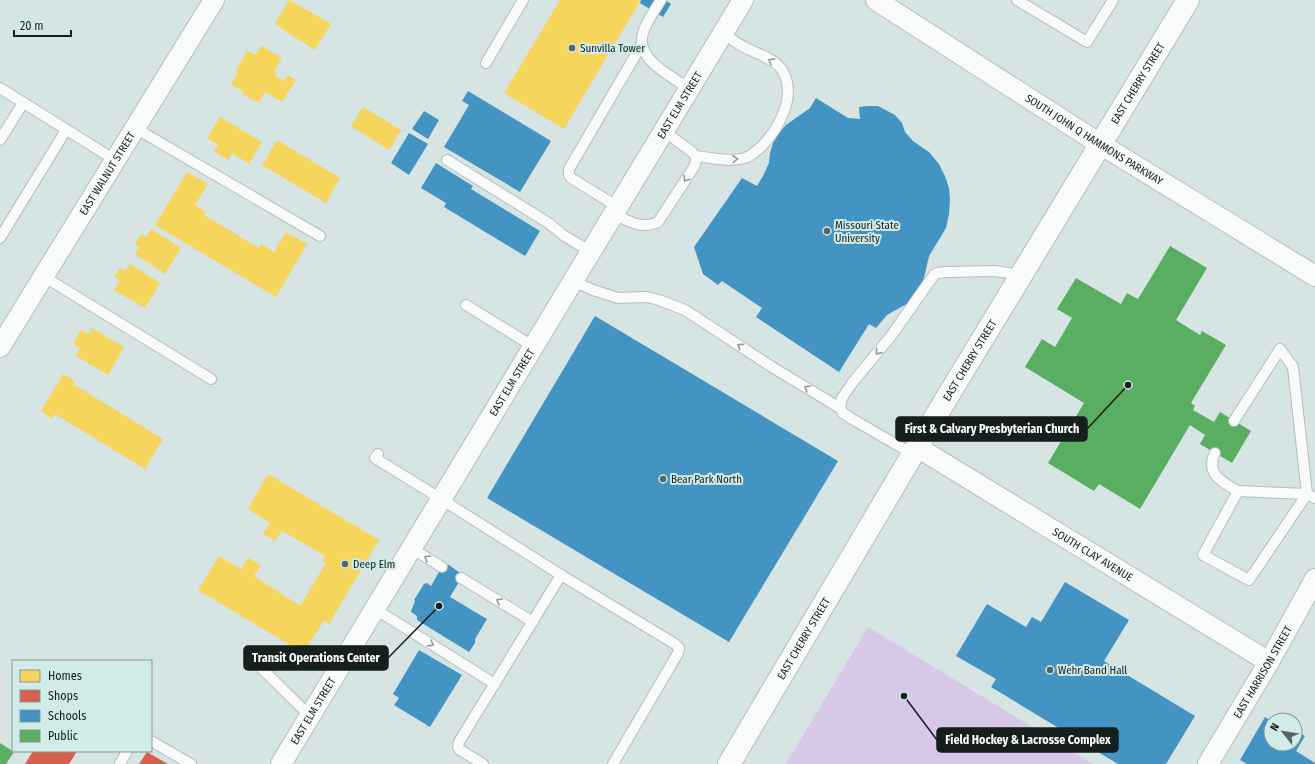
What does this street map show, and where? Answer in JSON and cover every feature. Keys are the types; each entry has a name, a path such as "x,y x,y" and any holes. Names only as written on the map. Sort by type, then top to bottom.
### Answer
{"street":[{"name":"EAST WALNUT STREET","path":"0,346 214,0"},
{"name":"EAST ELM STREET","path":"281,764 743,0"},
{"name":"SOUTH JOHN Q HAMMONS PARKWAY","path":"876,0 1100,144 1315,276"},
{"name":"EAST CHERRY STREET","path":"729,764 1021,274 1188,0"},
{"name":"SOUTH CLAY AVENUE","path":"915,451 1269,662"},
{"name":"EAST HARRISON STREET","path":"1208,764 1269,662 1315,579"}],"lane":[{"path":"486,63 523,0"},
{"path":"661,0 643,31 642,44 646,56 654,64 690,88"},
{"path":"1017,0 1087,42 1114,0"},
{"path":"664,131 683,144 696,156 735,159 745,158 753,154 776,129 786,105 788,89 783,71 779,65 743,46 723,33"},
{"path":"642,44 569,169 568,175 634,224 652,225 658,222 694,167 696,156"},
{"path":"0,88 115,160"},
{"path":"0,140 23,103"},
{"path":"135,128 160,144 320,236"},
{"path":"0,238 66,130"},
{"path":"447,160 550,224 562,235 591,252"},
{"path":"840,408 842,398 864,368 891,336 927,284 937,273 995,270 1021,274"},
{"path":"43,276 211,379"},
{"path":"573,282 618,298 646,297 659,300 685,310 772,367 840,408 843,413 852,419 915,451"},
{"path":"466,305 534,346"},
{"path":"1234,421 1280,350 1293,367 1311,496 1249,580 1203,555 1238,491"},
{"path":"1215,453 1212,459 1214,473 1219,480 1238,491 1311,496"},
{"path":"378,454 375,458 561,575 675,644 679,648 678,653 613,764"},
{"path":"411,548 442,567"},
{"path":"483,764 460,750 458,747 459,742 561,575"},
{"path":"461,578 533,622"},
{"path":"375,609 495,684"},
{"path":"259,666 310,716"},
{"path":"152,742 191,764"},
{"path":"120,764 126,752"}],"shaded area":[{"path":"868,627 1093,764 786,764"}],"building: Homes":[{"path":"289,0 331,24 315,50 275,24"},
{"name":"Sunvilla Tower","path":"560,0 641,0 564,129 504,93"},
{"path":"261,46 282,58 274,71 277,73 275,75 284,81 288,75 296,80 282,102 265,92 259,103 242,94 244,92 231,84 247,51 255,55"},
{"path":"363,107 401,130 389,150 351,126"},
{"path":"220,117 262,142 249,164 232,153 228,160 214,151 218,145 207,138"},
{"path":"277,140 340,178 326,203 262,165"},
{"path":"187,172 208,184 195,205 206,212 204,215 259,248 261,244 274,252 286,232 307,244 276,297 155,225"},
{"path":"151,229 181,248 165,274 135,254 140,247 135,244 141,234 146,237"},
{"path":"130,264 160,283 145,308 114,290 120,280 114,277 120,268 125,271"},
{"path":"92,328 124,347 108,375 76,356 80,348 73,344 81,330 89,334"},
{"path":"63,374 75,381 73,384 163,439 145,469 55,414 52,419 41,411"},
{"name":"Deep Elm","path":"268,474 379,540 329,624 324,621 303,653 198,590 219,556 241,569 248,558 261,565 254,576 300,606 326,563 322,561 325,556 282,531 275,541 263,534 270,523 248,509"}],"building: Shops":[{"path":"32,752 76,752 69,764 25,764"},
{"path":"147,752 168,764 139,764"}],"building: Schools":[{"path":"641,0 665,0 671,4 663,17 640,3"},
{"path":"468,91 551,141 520,192 444,147 469,105 462,101"},
{"path":"816,98 848,118 860,119 859,107 867,106 878,106 895,115 902,123 905,132 913,141 929,152 939,164 949,188 949,214 946,228 929,256 923,282 910,302 887,315 876,328 869,324 839,372 756,317 762,308 722,281 718,285 703,274 694,247 742,178 757,186 769,163 773,143 779,133 786,125 810,108"},
{"path":"424,111 439,120 428,139 412,129"},
{"path":"409,133 428,144 409,175 391,163"},
{"path":"436,163 473,186 471,189 540,231 525,256 444,207 446,203 421,188"},
{"name":"Bear Park North","path":"595,316 838,461 729,642 487,498"},
{"path":"443,565 449,565 463,575 450,597 487,619 469,652 417,620 417,616 411,612 415,601 414,600 424,584 427,583 431,586"},
{"name":"Wehr Band Hall","path":"1065,582 1129,620 1104,661 1195,716 1166,764 1118,764 991,687 996,679 956,656 987,604 1026,627 1032,617 1041,622"},
{"path":"419,650 462,675 430,727 394,705 399,698 393,694"},
{"path":"1263,720 1263,752 1298,752 1315,764 1247,764 1240,760"}],"building: Public":[{"path":"1170,246 1207,268 1176,320 1200,335 1202,331 1226,345 1191,403 1195,406 1193,410 1214,422 1220,412 1251,431 1232,463 1200,444 1205,435 1190,425 1140,509 1099,484 1094,491 1048,463 1084,403 1025,367 1042,339 1055,347 1072,318 1057,309 1076,278 1121,304 1127,293 1138,299"},
{"path":"0,743 14,752 6,764 0,764"}],"place":[{"name":"Sunvilla Tower","path":"572,48"},
{"name":"Missouri State University","path":"827,231"},
{"name":"First & Calvary Presbyterian Church","path":"1128,385"},
{"name":"Bear Park North","path":"663,479"},
{"name":"Deep Elm","path":"345,564"},
{"name":"Transit Operations Center","path":"439,606"},
{"name":"Wehr Band Hall","path":"1050,670"},
{"name":"Field Hockey & Lacrosse Complex","path":"904,696"}]}
